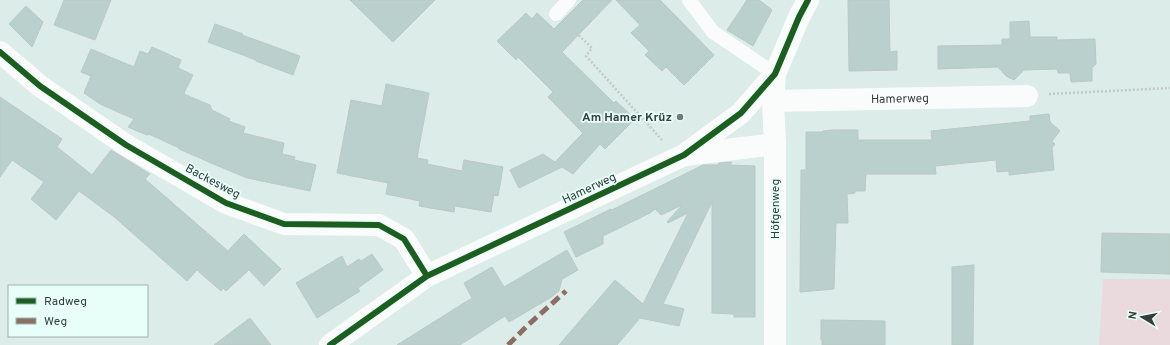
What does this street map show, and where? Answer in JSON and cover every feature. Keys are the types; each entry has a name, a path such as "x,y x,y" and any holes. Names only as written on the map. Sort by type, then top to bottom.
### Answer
{"street":[{"name":"Hamerweg","path":"330,345 427,276 684,155 741,113 775,74 799,17 808,0"},
{"name":"Backesweg","path":"0,52 40,86 126,145 226,203 284,224 379,225 404,239 427,276"},
{"name":"Höfgenweg","path":"775,74 773,101 775,144 775,345"},
{"name":"Hamerweg","path":"773,101 1027,96"},
{"name":"Hamerweg","path":"684,155 775,144"}],"lane":[{"path":"556,14 569,0"},
{"path":"690,0 713,32 775,74"}],"path":[{"path":"556,14 592,48 586,56 611,84 662,140 684,155"},
{"path":"1027,96 1170,88"}],"shaded area":[{"path":"1103,279 1170,279 1170,345 1099,345"}],"building":[{"path":"64,0 111,0 95,40 54,25"},
{"path":"350,0 435,0 393,42"},
{"path":"583,0 612,0 562,52 614,103 616,101 635,119 605,149 600,144 573,174 562,167 519,188 510,170 543,154 555,162 583,133 548,97 553,92 518,57 516,60 497,41 526,13 532,19 537,13 554,29"},
{"path":"616,0 660,0 714,55 684,85 666,67 662,71 645,55 649,51 631,33 640,25"},
{"path":"747,0 759,0 772,10 753,46 727,30"},
{"path":"848,0 889,0 890,52 897,51 897,70 849,71"},
{"path":"26,6 43,22 32,47 9,24"},
{"path":"1029,21 1030,37 1057,37 1057,40 1095,39 1096,64 1092,68 1092,81 1071,82 1070,73 1058,73 1057,69 1024,70 1014,80 1006,76 998,67 938,69 938,46 1002,45 1002,39 1010,39 1010,22"},
{"path":"215,24 300,56 293,75 208,42"},
{"path":"152,47 181,60 178,68 193,75 184,93 186,95 210,105 212,110 230,119 229,121 245,127 243,133 284,143 282,154 295,157 294,160 316,165 310,191 247,178 211,163 149,134 147,135 128,127 134,119 100,104 84,93 91,76 81,72 91,49 134,67 140,51 148,54"},
{"path":"386,84 429,93 417,158 428,160 427,164 462,171 464,160 503,167 498,196 494,195 491,212 455,206 454,212 419,206 420,201 386,194 388,183 337,173 351,100 382,106"},
{"path":"0,97 62,139 57,147 92,175 111,150 150,174 145,179 228,251 244,234 281,269 264,286 249,270 226,291 223,288 221,291 197,270 187,281 113,216 79,191 56,220 31,199 44,182 12,160 0,177"},
{"path":"1049,114 1050,122 1060,131 1052,141 1055,144 1052,148 1054,170 1009,175 1009,171 997,172 996,160 935,166 936,174 866,174 865,191 855,191 855,193 847,194 848,223 836,223 834,289 800,292 801,170 806,170 806,132 858,130 858,140 932,140 931,131 1030,121 1030,116"},
{"path":"732,162 730,165 755,166 755,317 734,317 734,314 712,313 712,202 663,304 684,309 679,326 640,318 617,345 559,345 615,280 643,304 688,213 668,223 667,222 682,205 661,215 655,209 650,213 603,236 603,244 576,257 564,232 703,165 717,165 719,163"},
{"path":"1102,233 1170,234 1170,274 1101,272"},
{"path":"567,250 578,270 562,279 559,291 550,298 509,322 505,316 460,345 397,345 472,298 464,283 492,267 504,287"},
{"path":"372,254 383,270 358,288 360,291 317,318 296,283 342,256 347,267 359,259 361,261"},
{"path":"974,265 973,345 952,345 952,267"},
{"path":"250,318 271,345 214,345"},
{"path":"821,320 885,321 885,345 822,345"}],"marked path":[{"path":"508,345 566,291"}],"cycle path":[{"path":"330,345 427,276 684,155 741,113 775,74 799,17 808,0"},
{"path":"0,52 40,86 126,145 226,203 284,224 379,225 404,239 427,276"}],"place":[{"name":"Am Hamer Krüz","path":"680,117"}]}
